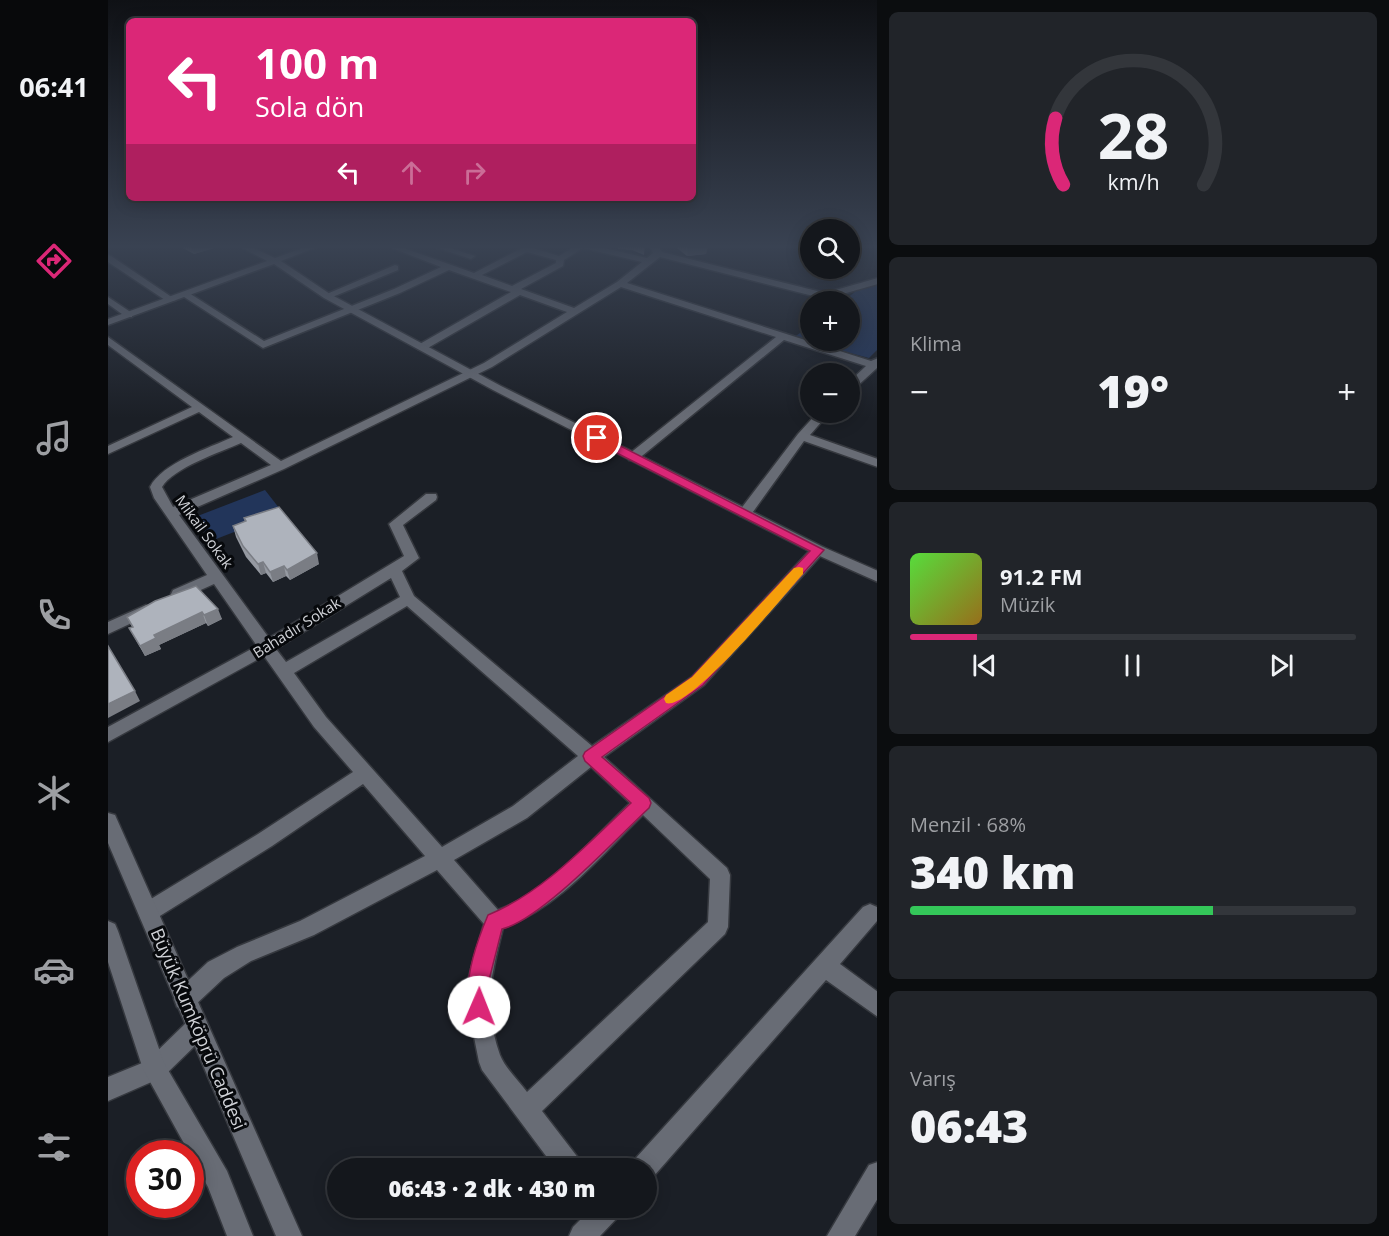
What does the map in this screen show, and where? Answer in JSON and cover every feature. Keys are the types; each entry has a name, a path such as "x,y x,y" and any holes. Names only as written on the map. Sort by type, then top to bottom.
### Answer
{"street":[{"path":"112,303 129,315"},
{"path":"108,322 163,303"},
{"path":"198,303 263,345 365,303"},
{"path":"340,303 633,457 818,550 877,577"},
{"path":"422,347 496,303"},
{"path":"551,303 576,312"},
{"path":"171,513 280,466 470,373 591,303"},
{"path":"677,303 782,337 875,363"},
{"path":"633,457 782,337"},
{"path":"108,340 280,466"},
{"path":"860,377 875,363"},
{"path":"108,450 199,408"},
{"path":"745,513 802,436 814,423"},
{"path":"802,436 877,463"},
{"name":"Mikail Sokak","path":"241,438 179,467 159,481 156,487 159,498 320,722 495,921"},
{"name":"Bahadır Sokak","path":"108,735 241,663 412,558 396,524 431,497"},
{"path":"185,999 216,970 244,954 307,928 398,882 520,812 591,756 698,681 818,550"},
{"path":"394,569 408,599 591,756 720,875 718,927 526,1110"},
{"path":"108,628 216,577"},
{"path":"283,672 408,599"},
{"path":"148,912 265,840 365,773"},
{"path":"562,1158 490,1062 479,1007 479,980 495,921 507,919 550,890 643,803"},
{"name":"Büyük Kumköprü Caddesi","path":"108,821 289,1236"},
{"path":"653,1158 870,914"},
{"path":"108,931 155,1069 218,1180 240,1236"},
{"path":"825,965 877,1005"},
{"path":"108,1089 155,1069 197,1028"},
{"path":"840,1236 877,1176"},
{"path":"582,1236 596,1218"}],"shaded area":[{"path":"860,303 877,303 877,350 869,358 842,351 860,351"},
{"path":"800,333 800,340 793,338"},
{"path":"265,490 283,513 211,541 195,517"}],"building":[{"path":"279,507 317,553 287,570 284,566 270,572 263,562 258,564 243,546 233,526 246,521 244,518"},
{"path":"196,586 218,609 204,615 202,612 154,635 156,638 140,646 129,628 133,627 127,617 155,601"},
{"path":"108,646 135,691 108,704"}],"slow traffic":[{"path":"672,699 698,681 799,571"}],"route":[{"path":"479,1007 479,980 495,921 507,919 550,890 643,803 591,756 698,681 818,550 597,438"}]}
